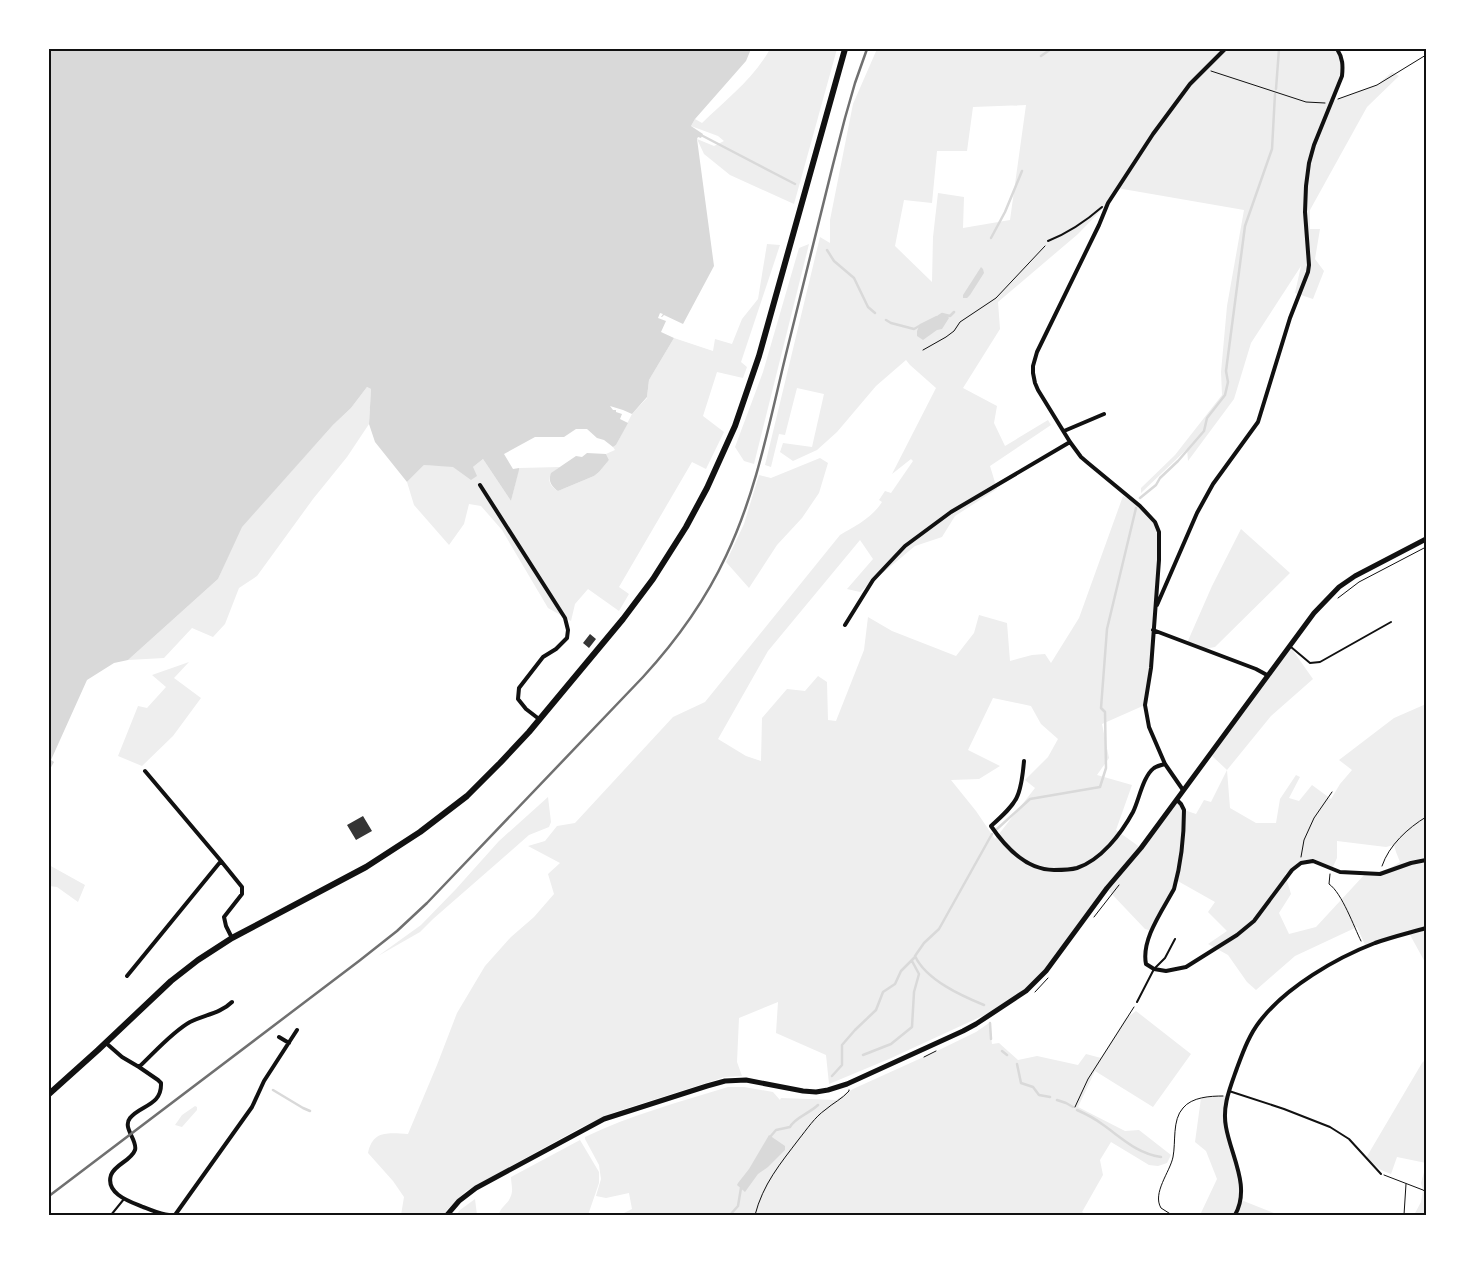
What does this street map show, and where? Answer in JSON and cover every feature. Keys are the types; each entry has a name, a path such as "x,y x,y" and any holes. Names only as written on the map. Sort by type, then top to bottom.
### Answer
{"main road":[{"path":"49,1094 171,981 232,938 366,867 420,832 467,796 500,763 618,626 653,579 686,528 707,488 735,426 759,356 845,49"}],"street":[{"path":"1184,790 1165,764 1149,727 1145,705 1151,668 1159,560 1158,532 1155,522 1140,506 1088,463 1070,442 1038,390 1035,383 1033,366 1037,352 1108,203 1152,134 1190,84 1224,49"},
{"path":"1155,609 1197,513 1213,484 1258,422 1290,318 1308,272 1305,212 1308,170 1314,145 1342,76 1342,58 1338,49"},
{"path":"1064,431 1104,414"},
{"path":"845,625 873,580 905,546 951,512 1070,442"},
{"path":"480,485 565,618 568,630 567,638 543,657 519,688 518,699 526,710 539,719"},
{"path":"447,1215 459,1201 476,1188 604,1119 707,1086 734,1080 756,1081 803,1091 816,1092 828,1090 847,1084 963,1031 1026,991 1046,971 1107,888 1141,848 1314,613 1339,587 1355,576 1426,539"},
{"path":"1153,630 1256,668 1267,675"},
{"path":"1024,761 1022,785 1017,799 992,826 1001,841 1016,855 1031,865 1047,870 1077,868 1092,860 1104,850 1132,812 1150,772 1155,767 1165,764"},
{"path":"145,771 242,888 242,894 224,917 232,938"},
{"path":"1177,800 1184,810 1176,880 1174,889 1146,943 1144,956 1146,964 1154,969 1166,971 1186,967 1237,935 1254,921 1292,870 1301,863 1313,862 1340,872 1380,874 1426,860"},
{"path":"127,976 221,861"},
{"path":"1236,1215 1240,1204 1242,1188 1225,1126 1225,1110 1227,1096 1249,1038 1259,1022 1287,994 1329,966 1375,943 1426,928"},
{"path":"140,1067 178,1030 190,1022 226,1008 232,1002"},
{"path":"175,1215 252,1108 264,1081 297,1030"},
{"path":"279,1037 289,1043"},
{"path":"106,1043 122,1057 140,1067 161,1083 159,1094 149,1106 130,1118 127,1124 135,1148 132,1154 111,1175 111,1183 114,1190 124,1199 169,1215"}],"lane":[{"path":"1048,241 1072,229 1102,207"},
{"path":"1289,645 1310,663 1320,662 1391,622"},
{"path":"1137,1002 1154,969 1165,958 1175,939"},
{"path":"1229,1091 1284,1109 1330,1127 1349,1139 1382,1174"},
{"path":"111,1215 124,1199"}],"path":[{"path":"1205,68 1306,102 1321,104 1377,85 1426,55"},
{"path":"923,350 954,331 960,322 996,298 1048,241"},
{"path":"1338,598 1359,582 1426,547"},
{"path":"1301,863 1304,840 1314,818 1332,792"},
{"path":"1380,874 1384,860 1395,844 1403,835 1426,817"},
{"path":"1332,869 1329,876 1329,884 1333,887 1346,910 1364,948"},
{"path":"1090,922 1124,879"},
{"path":"1030,996 1050,976"},
{"path":"1075,1107 1088,1079 1137,1002"},
{"path":"919,1059 940,1049"},
{"path":"755,1215 759,1199 771,1176 824,1110 843,1098 849,1089 843,1092"},
{"path":"1172,1215 1161,1208 1158,1198 1173,1157 1180,1112 1186,1104 1196,1100 1214,1096 1227,1096"},
{"path":"1382,1174 1426,1192"},
{"path":"1404,1215 1406,1184"}],"shaded area":[{"path":"49,49 751,49 746,61 691,126 703,134 701,138 698,137 697,139 714,266 683,324 664,315 661,317 663,314 660,313 658,318 666,321 661,332 674,338 649,380 647,397 632,414 610,406 616,412 622,414 620,419 628,423 616,445 613,447 604,440 597,438 587,429 576,429 564,437 535,437 504,454 513,469 519,468 511,501 483,459 473,467 477,476 471,480 453,467 424,465 407,482 375,442 369,424 371,389 367,387 351,408 333,425 242,527 218,579 128,660 114,663 87,680 51,760 54,762 49,771"},
{"path":"770,49 837,49 794,204 730,175 704,154 697,139 714,146 724,141 718,136 691,126 695,119 702,123 739,88 756,70"},
{"path":"877,49 1337,49 1339,51 1342,76 1333,101 1377,85 1392,72 1399,76 1367,107 1310,210 1310,229 1320,229 1315,259 1324,271 1313,299 1295,293 1301,266 1251,343 1234,399 1188,461 1187,449 1141,493 1141,488 1175,455 1222,395 1221,372 1227,306 1244,210 1117,188 1108,203 1078,234 998,302 1000,329 963,388 997,406 994,423 1005,446 1048,420 1051,425 990,466 997,489 955,516 942,537 915,546 860,592 847,589 873,559 860,540 768,651 718,739 746,756 761,761 762,718 787,689 805,691 818,676 827,682 828,720 836,721 864,650 868,617 892,631 956,656 974,633 979,615 1007,623 1010,661 1032,655 1045,654 1051,663 1079,618 1123,496 1134,502 1144,511 1153,521 1159,532 1151,668 1145,705 1102,724 1109,758 1097,775 1132,785 1116,830 1141,848 1177,800 1184,810 1196,814 1204,800 1211,802 1227,770 1230,808 1256,823 1276,823 1280,799 1296,775 1300,777 1289,798 1299,801 1312,785 1331,799 1340,784 1352,770 1339,760 1394,718 1426,704 1426,964 1409,933 1366,947 1357,927 1295,956 1256,990 1247,982 1228,955 1208,944 1227,931 1208,912 1215,902 1176,880 1152,931 1145,929 1107,889 1046,971 1004,1006 889,1059 829,1084 826,1055 776,1033 778,1002 739,1018 737,1062 742,1076 725,1077 615,1112 580,1128 466,1191 444,1215 401,1215 404,1197 393,1181 368,1153 370,1146 382,1134 408,1134 457,1013 485,966 554,894 548,874 560,863 528,846 545,841 557,826 575,823 673,717 705,702 840,535 863,521 878,508 882,502 879,500 885,491 891,493 913,461 911,459 892,474 936,388 906,360 876,386 837,432 817,450 793,461 780,452 783,443 812,447 824,394 797,388 785,435 779,434 771,467 765,465 820,237 830,243 830,220 853,104","holes":["1026,105 1010,220 963,228 964,197 938,193 933,237 932,282 895,246 904,200 932,203 937,151 967,151 973,107","993,698 1031,706 1041,724 1058,739 1048,757 1025,780 1035,788 995,839 976,811 951,780 979,779 1000,766 968,750","1337,841 1386,847 1394,845 1400,862 1380,874 1365,874 1316,927 1289,934 1279,913 1291,894 1285,874 1303,862 1316,863 1332,869 1337,858"]},
{"path":"767,244 780,245 741,362 747,367 743,378 717,372 703,416 724,432 706,469 692,462 619,587 629,594 619,611 588,589 575,604 571,621 548,608 502,530 481,506 469,504 464,524 449,545 414,505 407,482 424,465 473,467 483,459 511,501 519,468 560,467 553,472 550,478 551,484 558,491 594,476 609,460 606,454 615,450 613,447 616,445 632,414 647,398 649,380 674,338 713,351 715,339 732,344 742,319 758,299"},
{"path":"809,244 754,464 744,461 735,447 763,372 799,248"},
{"path":"981,267 984,273 970,295 967,298 963,298 963,295"},
{"path":"946,314 949,318 942,329 937,330 923,340 917,336 920,324 936,316"},
{"path":"367,387 371,389 369,424 347,457 313,499 257,576 239,588 225,624 213,637 192,628 164,658 128,660 218,579 241,527 333,425 351,408"},
{"path":"587,453 606,454 609,460 594,476 558,491 550,481 551,473 576,456 582,457"},
{"path":"820,458 828,463 819,493 802,518 777,545 749,588 726,562 744,524 759,475 771,478"},
{"path":"1241,529 1290,573 1215,647 1204,649 1187,643 1212,586"},
{"path":"1289,645 1313,679 1271,716 1227,770 1210,754"},
{"path":"189,662 174,678 201,698 173,736 142,766 118,756 138,706 147,708 166,687 152,675"},
{"path":"548,797 551,822 549,827 529,835 420,932 378,956 421,925 499,841"},
{"path":"49,865 85,885 78,902 57,887 49,886"},
{"path":"1136,1011 1191,1054 1153,1107 1095,1071 1078,1107 1125,1131 1139,1130 1171,1155 1167,1163 1158,1166 1149,1165 1111,1142 1100,1160 1103,1175 1082,1212 1087,1215 620,1215 632,1209 629,1193 606,1198 596,1196 601,1179 599,1165 585,1137 637,1115 728,1087 744,1087 773,1092 780,1100 781,1098 836,1100 853,1089 976,1032 989,1023 992,1044 999,1043 1018,1060 1037,1056 1078,1065 1086,1054 1101,1058 1125,1019"},
{"path":"1426,1059 1426,1163 1397,1157 1391,1174 1381,1170 1366,1158"},
{"path":"1227,1096 1225,1117 1240,1177 1241,1200 1279,1215 1200,1215 1217,1179 1206,1151 1195,1142 1201,1098"},
{"path":"195,1106 197,1110 182,1127 175,1125 182,1115"},
{"path":"769,1135 785,1146 785,1150 758,1174 745,1192 737,1185"},
{"path":"580,1140 599,1172 599,1183 588,1215 499,1215 511,1195 511,1177"},
{"path":"1426,1165 1426,1215 1414,1215 1421,1202 1423,1190 1421,1183"},
{"path":"475,1199 477,1215 456,1215 460,1210"}],"building":[{"path":"590,634 596,639 589,648 583,643"},
{"path":"363,816 372,831 356,840 347,825"}],"waterway":[{"path":"1041,56 1051,49"},
{"path":"1276,89 1279,49"},
{"path":"1140,498 1156,485 1160,478 1178,461 1204,431 1207,418 1225,395 1228,382 1226,371 1245,226 1272,149 1275,94"},
{"path":"701,135 795,184"},
{"path":"991,238 1005,212 1022,171"},
{"path":"827,250 834,261 854,278 868,307 875,313"},
{"path":"939,316 942,314 950,316 954,312"},
{"path":"886,320 914,329 921,325"},
{"path":"997,829 1030,799 1100,787 1106,768 1105,712 1101,708 1107,629 1136,508"},
{"path":"984,1005 955,992 936,980 927,973 915,956 924,943 939,929 992,834"},
{"path":"832,1076 842,1065 842,1045 876,1010 883,992 895,984 901,971 915,957"},
{"path":"863,1055 891,1044 912,1027 914,992 919,974 912,961"},
{"path":"990,1023 991,1039"},
{"path":"1002,1051 1007,1055"},
{"path":"1017,1064 1021,1083 1033,1087 1039,1095 1050,1097"},
{"path":"273,1090 310,1111"},
{"path":"1057,1100 1073,1107"},
{"path":"770,1137 776,1130 790,1127 795,1121 818,1105"},
{"path":"1077,1110 1096,1120 1123,1140 1144,1152 1161,1157"},
{"path":"730,1215 738,1206 741,1188"}],"railway":[{"path":"49,1196 397,931 427,903 643,677 689,620 718,573 746,506 768,428 845,118 867,49"}]}
